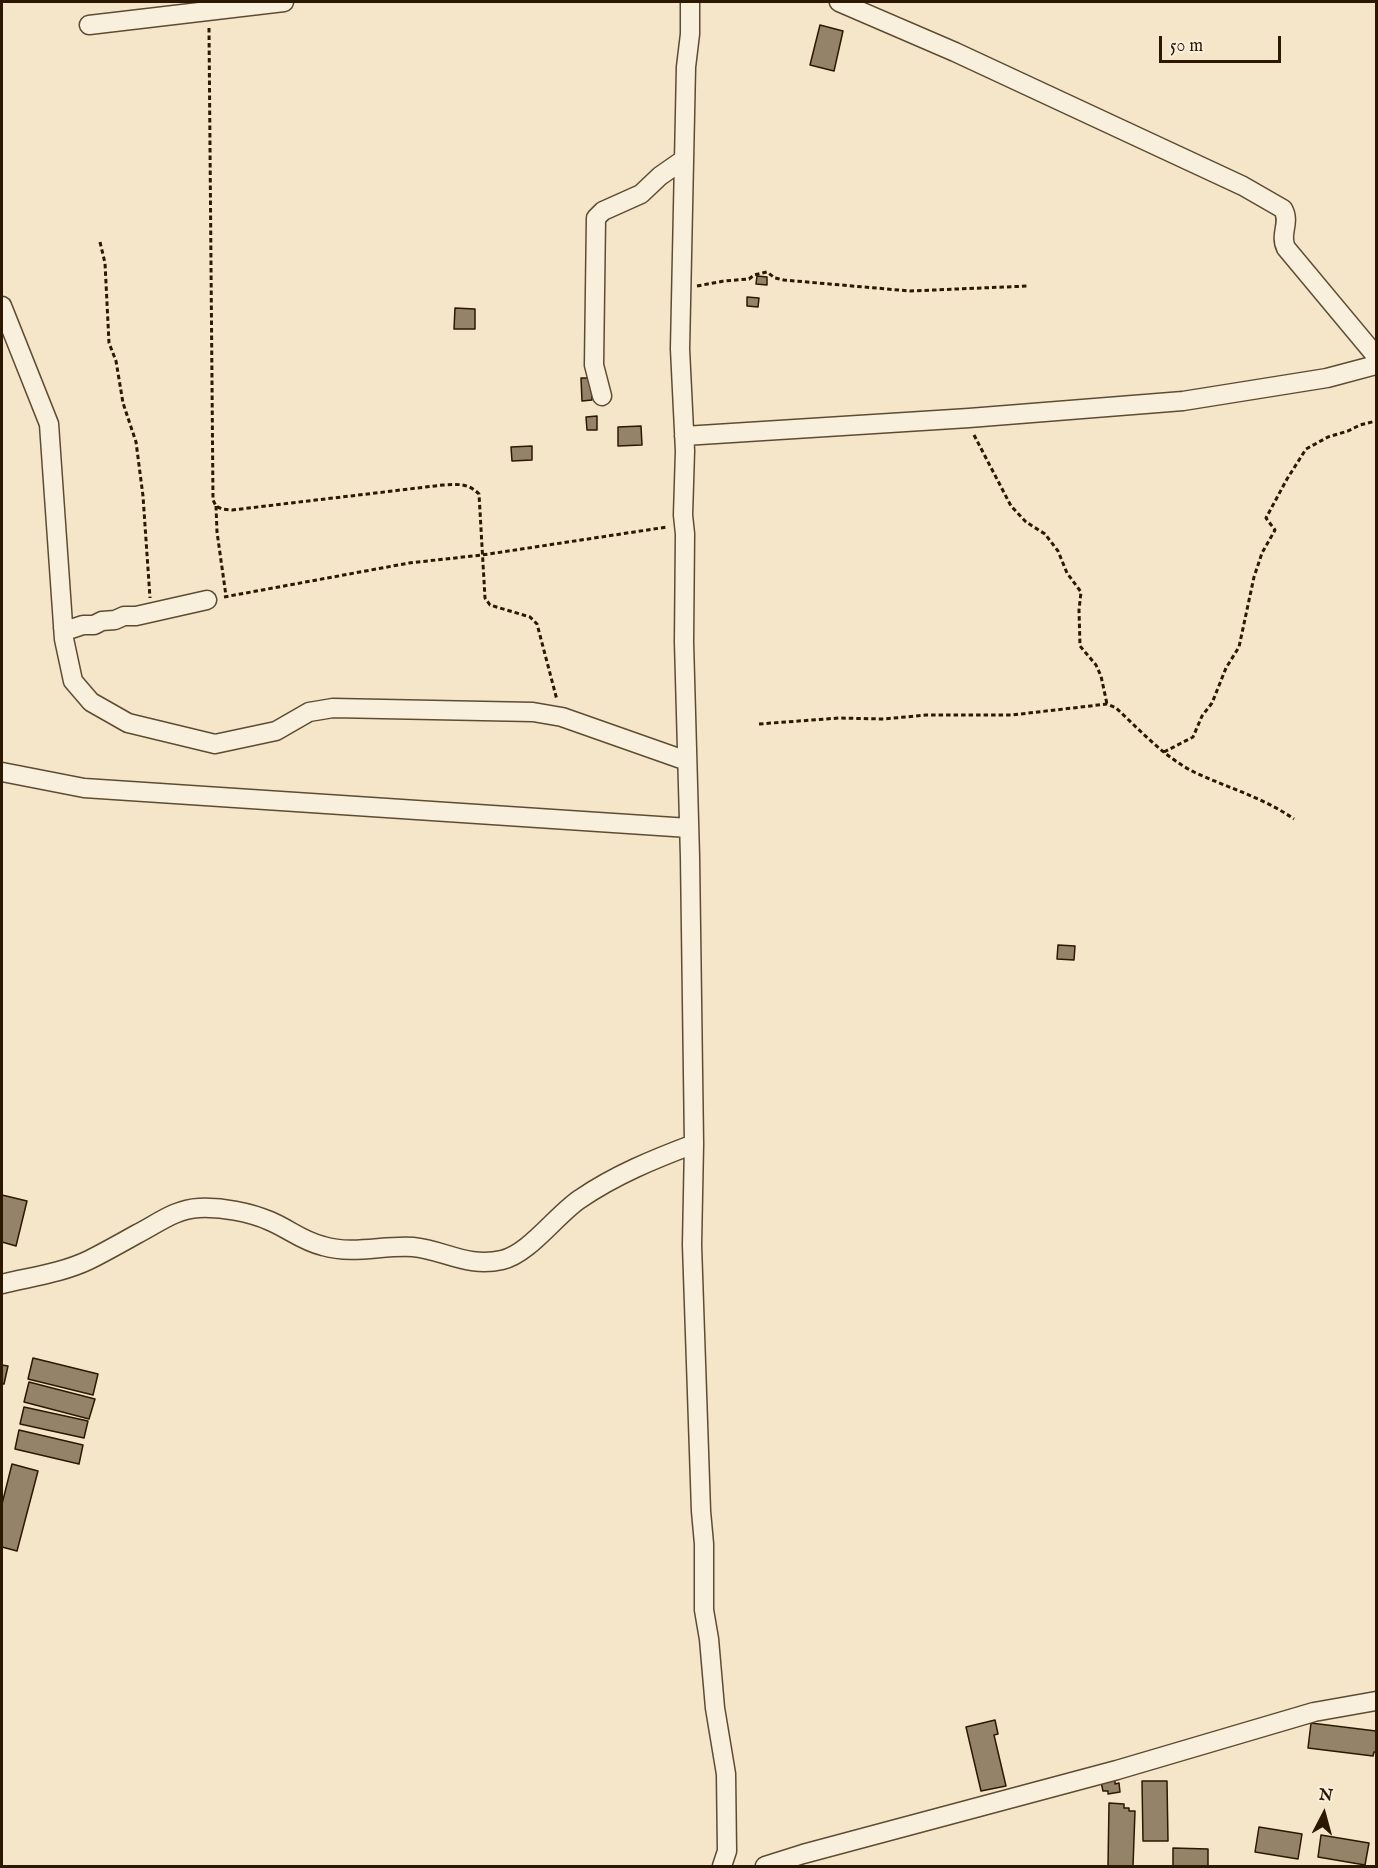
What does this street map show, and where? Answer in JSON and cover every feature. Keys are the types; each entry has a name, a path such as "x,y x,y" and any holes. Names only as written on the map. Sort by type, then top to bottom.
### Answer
{"street":[{"path":"89,25 284,2"},
{"path":"690,2 683,160 680,349 684,436 684,642 694,1144 692,1245 704,1544 704,1610 715,1708 726,1773 728,1851 722,1866"},
{"path":"839,2 955,52 1243,186 1283,209 1287,215 1283,237 1286,248 1377,356"},
{"path":"602,396 594,365 596,218 603,211 641,195 660,176 683,160"},
{"path":"2,306 49,424 64,639 73,681 91,702 128,723 215,744 276,731 309,712 333,708 533,712 562,717 687,761"},
{"path":"684,436 969,418 1184,401 1327,378 1377,365"},
{"path":"63,628 94,625 124,616 136,616 207,600"},
{"path":"2,772 84,788 689,828"},
{"path":"2,1284 87,1261 140,1233 164,1217 197,1208 237,1211 270,1221 302,1239 348,1251 415,1247 463,1261 504,1260 521,1252 579,1200 641,1164 694,1144"},
{"path":"765,1866 1128,1767 1314,1712 1377,1701"}],"path":[{"path":"208,11 213,500 216,506 217,532 226,596"},
{"path":"100,242 105,263 109,344 116,361 123,403 136,441 143,496 146,558 152,611"},
{"path":"681,288 749,279 754,275 767,272 775,278 784,280 910,291 1028,286"},
{"path":"969,418 973,432 1011,506 1026,522 1046,534 1058,551 1067,573 1081,591 1080,646 1096,665 1101,676 1107,704"},
{"path":"1164,752 1193,737 1202,716 1212,703 1226,668 1239,647 1254,577 1262,553 1275,530 1266,518 1306,449 1328,437 1377,421"},
{"path":"216,506 232,510 463,484 472,488 479,494 485,598 490,605 530,617 537,624 562,717"},
{"path":"207,600 409,563 483,555 684,524"},
{"path":"759,724 926,715 1012,716 1107,704 1116,708 1164,752 1193,771 1275,806 1294,819"}],"building":[{"path":"820,25 843,31 834,71 810,65"},
{"path":"757,276 767,277 767,285 756,284"},
{"path":"747,297 759,298 758,307 747,306"},
{"path":"455,308 475,309 475,329 454,329"},
{"path":"581,378 591,378 592,400 582,401"},
{"path":"597,416 597,430 587,430 586,417"},
{"path":"641,426 642,445 618,446 618,427"},
{"path":"532,446 532,460 512,461 511,447"},
{"path":"1058,945 1075,946 1074,960 1057,959"},
{"path":"2,1195 27,1201 16,1246 2,1242"},
{"path":"33,1358 98,1374 93,1395 28,1379"},
{"path":"2,1365 8,1366 4,1384 2,1384"},
{"path":"29,1382 95,1399 89,1419 24,1402"},
{"path":"24,1407 88,1421 84,1438 20,1424"},
{"path":"19,1430 83,1445 79,1464 15,1449"},
{"path":"12,1464 38,1471 17,1551 2,1547 2,1504"},
{"path":"995,1720 998,1734 994,1735 1006,1786 981,1791 966,1727"},
{"path":"1311,1723 1376,1731 1376,1752 1373,1756 1308,1748"},
{"path":"1115,1779 1115,1784 1119,1783 1120,1792 1108,1794 1108,1791 1103,1791 1101,1782"},
{"path":"1142,1781 1167,1781 1168,1841 1143,1841"},
{"path":"1109,1803 1124,1804 1124,1808 1135,1811 1133,1866 1108,1866"},
{"path":"1259,1827 1302,1834 1298,1859 1255,1852"},
{"path":"1321,1835 1369,1843 1365,1865 1318,1857"},
{"path":"1173,1848 1208,1849 1208,1866 1173,1866"}]}
